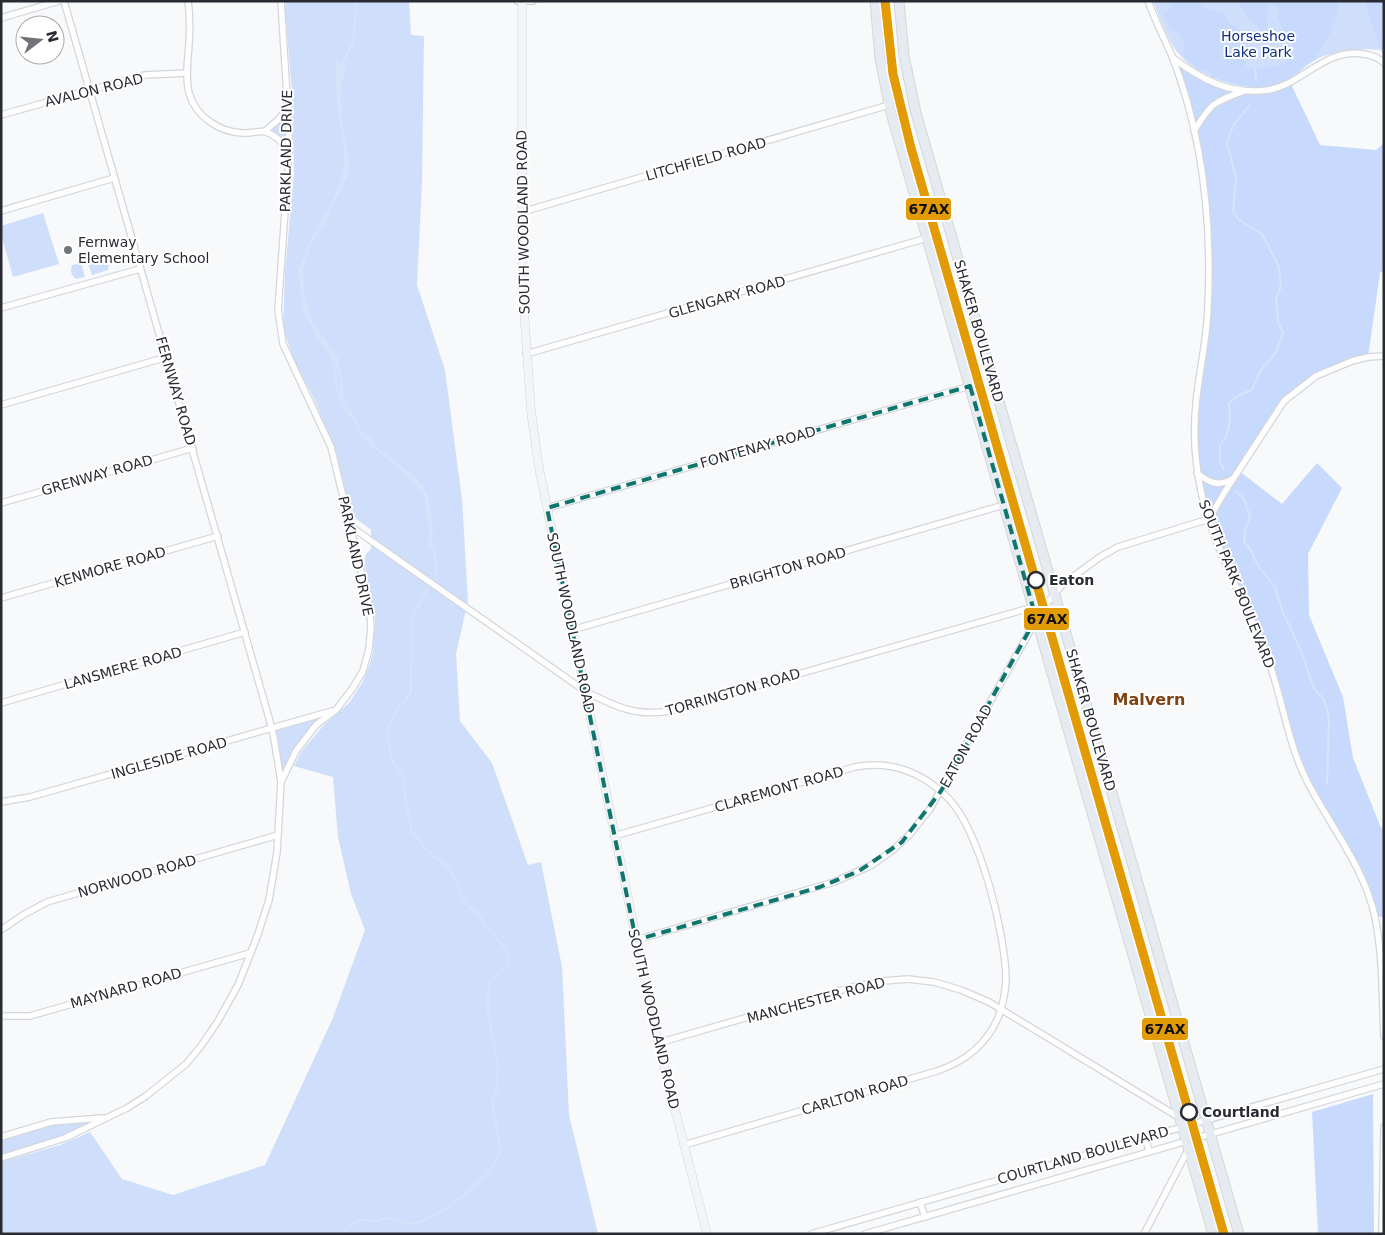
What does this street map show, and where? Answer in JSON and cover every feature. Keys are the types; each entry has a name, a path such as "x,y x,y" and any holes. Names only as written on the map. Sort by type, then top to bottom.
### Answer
{"main road":[{"name":"SHAKER BOULEVARD","path":"875,1 879,53 889,105 1213,1234"},
{"name":"SHAKER BOULEVARD","path":"899,1 904,56 916,113 1239,1234"}],"street":[{"path":"1,18 59,1"},
{"name":"FERNWAY ROAD","path":"64,1 272,728 280,782"},
{"path":"188,1 190,41 187,74 194,104 208,121 225,131 234,133 264,131 277,138 289,152"},
{"name":"PARKLAND DRIVE","path":"1,1158 65,1138 127,1108 146,1096 186,1064 201,1046 226,1009 238,985 269,900 278,835 280,782 296,751 316,725 336,710 352,689 363,671 370,649 370,604 331,447 287,355 280,330 279,302 289,152 288,106 280,12 281,1"},
{"path":"520,2 534,1"},
{"name":"SOUTH PARK BOULEVARD","path":"1148,1 1172,58 1194,131 1203,170 1210,260 1208,309 1196,404 1194,436 1197,473 1209,519 1270,664 1295,755 1307,781 1354,863 1366,889 1374,915 1380,947 1384,1036"},
{"name":"SOUTH WOODLAND ROAD","path":"520,2 522,281 531,411 547,508 658,1043 707,1234"},
{"path":"1172,58 1211,83 1244,91 1264,90 1280,86 1320,63 1343,54 1369,55 1380,59 1384,63"},
{"name":"AVALON ROAD","path":"1,114 89,89 145,76 187,74"},
{"path":"1194,131 1204,115 1218,101 1244,91"},
{"name":"LITCHFIELD ROAD","path":"522,212 889,105"},
{"path":"264,131 279,119 288,106"},
{"path":"1,211 114,178"},
{"name":"GLENGARY ROAD","path":"526,354 928,238"},
{"path":"1,308 140,269"},
{"path":"1209,519 1234,477 1284,402 1316,376 1338,366 1368,357 1384,356"},
{"path":"1,405 167,357"},
{"name":"FONTENAY ROAD","path":"547,508 970,386"},
{"name":"GRENWAY ROAD","path":"1,502 192,448"},
{"path":"1197,473 1215,484 1227,482 1234,477"},
{"name":"BRIGHTON ROAD","path":"572,630 1004,506"},
{"name":"EATON ROAD","path":"636,940 820,887 860,872 888,854 910,834 930,809 1043,604 1049,602 1062,584 1100,557 1118,547 1209,519"},
{"name":"TORRINGTON ROAD","path":"350,526 585,691 623,709 652,713 669,711 1043,604"},
{"name":"KENMORE ROAD","path":"1,598 218,536"},
{"name":"LANSMERE ROAD","path":"1,704 245,632"},
{"name":"INGLESIDE ROAD","path":"1,802 30,797 336,710"},
{"name":"CLAREMONT ROAD","path":"614,836 865,765 880,764 898,767 917,775 941,791 955,806 968,830 992,898 1001,938 1005,971 1005,992 1001,1009"},
{"name":"NORWOOD ROAD","path":"1,930 47,902 278,835"},
{"name":"MAYNARD ROAD","path":"1,1016 30,1016 250,953"},
{"name":"MANCHESTER ROAD","path":"658,1043 860,985 896,979 920,980 947,986 976,996 1001,1009 1181,1122"},
{"name":"CARLTON ROAD","path":"684,1145 945,1069 975,1051 994,1026 1001,1009"},
{"name":"COURTLAND BOULEVARD","path":"810,1234 1145,1137 1181,1122 1206,1119 1384,1068"},
{"name":"COURTLAND BOULEVARD","path":"865,1234 1149,1151 1188,1144 1210,1134 1384,1084"},
{"name":"PARKLAND DRIVE","path":"1,1137 51,1122 104,1118"},
{"path":"1382,1234 1384,1126"},
{"path":"1145,1137 1149,1151"},
{"path":"1144,1234 1188,1144"},
{"path":"920,1202 924,1217"}],"highlighted area":[{"path":"970,386 1036,618 941,791 902,842 859,871 820,887 636,940 547,508"}],"green space":[{"path":"286,1 409,1 411,35 424,36 422,181 417,285 445,370 462,500 468,601 456,654 460,721 492,763 528,865 541,862 562,967 569,1115 598,1234 1,1234 1,1162 60,1145 90,1132 122,1179 173,1195 265,1165 332,1020 365,930 351,894 338,837 333,777 294,766 301,752 323,726 349,703 362,683 373,652 375,620 364,562 366,554 371,549 371,530 353,516 350,510 335,448 313,397 294,360 283,328 285,272 294,173 292,92 285,9"},
{"name":"Horseshoe Lake Park","path":"1153,1 1384,1 1384,55 1381,50 1369,49 1332,54 1321,57 1275,84 1263,87 1237,85 1209,76 1186,62 1170,41"},
{"path":"288,107 289,152 284,144 265,131"},
{"path":"43,213 59,264 13,277 1,234 1,226"},
{"path":"103,256 109,262 108,270 92,275 87,260"},
{"path":"81,263 85,277 76,279 71,273 72,265"},
{"path":"336,710 310,734 292,760 281,782 272,728"},
{"path":"104,1118 85,1129 1,1158 1,1137 51,1122"}],"shaded area":[{"path":"1168,1 1199,1 1206,9 1224,13 1231,24 1249,37 1243,56 1247,68 1260,69 1286,63 1294,49 1277,17 1279,8 1271,4 1267,17 1268,31 1263,32 1252,22 1236,1 1338,1 1339,5 1331,32 1314,58 1292,77 1279,84 1259,87 1224,81 1211,77 1209,71 1198,70 1183,55 1185,45 1180,34 1170,29 1164,13 1173,6"},
{"path":"1364,1 1384,1 1384,55 1381,50"},
{"path":"1172,58 1211,83 1257,91 1290,82 1320,145 1376,150 1384,143 1384,270 1380,273 1368,357 1316,376 1284,402 1239,471 1282,504 1317,463 1342,488 1308,554 1309,615 1343,697 1353,758 1381,828 1384,827 1384,916 1375,918 1366,889 1307,781 1270,664 1204,504 1194,436 1208,309 1203,170"},
{"path":"336,60 347,67 341,83 341,96 342,121 349,164 348,175 323,228 311,244 308,252 303,268 304,295 312,321 338,358 343,394 361,430 371,438 378,448 417,478 426,492 429,499 433,531 431,544 436,552 437,575 434,575 434,553 429,546 429,526 425,498 415,484 400,469 361,435 341,395 340,378 334,361 316,336 303,309 298,271 311,239 321,229 321,223 336,194 344,163 337,103"},
{"path":"1373,1094 1374,1234 1318,1234 1312,1112"}],"waterway":[{"path":"341,66 353,42 357,1"},
{"path":"1255,69 1256,80"},
{"path":"1224,470 1220,461 1220,445 1227,435 1230,420 1229,403 1239,395 1252,390 1260,371 1276,352 1283,333 1278,321 1276,298 1281,287 1279,267 1262,234 1239,220 1233,211 1236,178 1227,143 1233,126 1249,106"},
{"path":"309,247 319,224 328,212"},
{"path":"333,359 340,397 352,417"},
{"path":"1236,491 1244,499 1250,517 1245,530 1244,542 1250,549 1259,567 1275,587 1282,610 1301,651 1314,689 1323,698 1327,708 1329,720 1327,784"},
{"path":"339,1234 362,1220 378,1221 384,1218 414,1223 437,1214 477,1184 488,1172 501,1151 492,1103 498,1086 496,1078 498,1067 488,1011 488,994 489,983 502,969 508,966 508,955 502,944 487,928 479,915 462,898 449,868 426,849 412,832 405,798 404,776 392,761 388,738 389,726 396,711 411,691 412,619 428,588"}],"transit line":[{"name":"67AX","path":"885,1 893,74 911,148 1224,1234"}],"place":[{"name":"Fernway Elementary School","path":"68,250"},
{"name":"Eaton","path":"1036,580"},
{"name":"Courtland","path":"1189,1112"}],"district":[{"name":"Malvern","path":"1149,699"}]}
